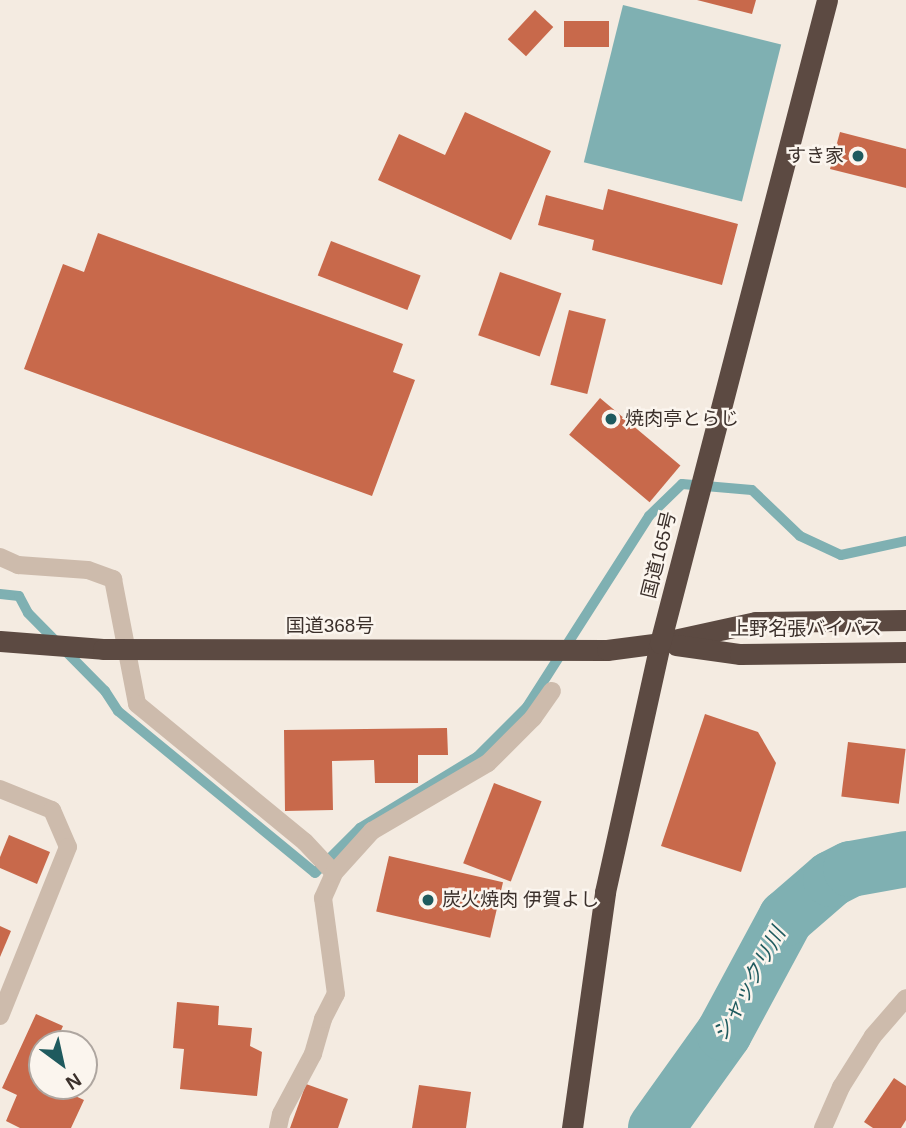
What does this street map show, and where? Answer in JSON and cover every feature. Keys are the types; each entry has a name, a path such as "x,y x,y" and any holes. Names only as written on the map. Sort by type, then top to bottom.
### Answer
{"highway":[{"name":"国道165号","path":"572,1128 606,892 660,643 827,0"},
{"name":"上野名張バイパス","path":"660,643 756,622 906,620"},
{"name":"国道368号","path":"0,641 22,645 103,649 607,650 660,643"},
{"name":"上野名張バイパス","path":"660,643 740,654 906,652"}],"street":[{"path":"0,557 18,565 88,570 113,579 137,704 305,842 332,871"},
{"path":"278,1128 281,1114 313,1054 323,1019 336,993 323,898 332,871 372,831 488,763 533,718 552,691"},
{"path":"0,789 52,810 68,847 0,1016"},
{"path":"823,1128 841,1087 867,1046 906,998"}],"water":[{"path":"623,5 781,44 742,202 584,162"}],"building":[{"path":"697,0 756,0 752,14"},
{"path":"535,10 553,27 526,56 508,39"},
{"path":"564,21 609,21 609,47 564,47"},
{"path":"465,112 551,151 511,240 378,180 399,134 445,155"},
{"path":"840,132 906,149 906,188 830,169"},
{"path":"608,189 738,224 722,285 592,250 594,240 538,225 546,195 603,210"},
{"path":"98,233 403,344 393,372 415,380 372,496 24,369 63,264 84,272"},
{"path":"331,241 421,275 407,310 318,276"},
{"path":"500,272 561,293 540,357 478,335"},
{"path":"569,310 606,319 587,394 550,385"},
{"path":"600,398 680,465 650,502 569,435"},
{"path":"705,714 758,732 776,763 741,872 661,846"},
{"path":"447,728 448,755 418,755 418,783 375,783 374,760 332,761 333,810 285,811 284,730"},
{"path":"848,742 906,749 899,804 841,797"},
{"path":"494,783 542,801 511,882 463,863"},
{"path":"9,835 50,852 37,884 0,868 0,857"},
{"path":"389,856 503,882 490,938 376,912"},
{"path":"0,926 11,931 0,957"},
{"path":"177,1002 219,1006 218,1025 252,1028 250,1046 262,1052 257,1096 180,1089 184,1049 173,1048"},
{"path":"36,1014 63,1026 61,1030 29,1030"},
{"path":"28,1031 28,1100 84,1100 71,1128 20,1128 6,1121 17,1095 2,1088"},
{"path":"894,1078 906,1086 906,1120 901,1128 873,1128 864,1122"},
{"path":"306,1084 348,1099 338,1128 290,1128"},
{"path":"419,1085 471,1092 466,1128 412,1128"}],"waterway":[{"path":"0,594 19,596 28,613 105,691 118,711 315,873 360,828 477,757 527,707 649,516 682,484 752,490 800,536 841,555 906,541"},
{"name":"シャックリ川","path":"656,1128 724,1033 786,918 831,879 851,869 906,859"}],"place":[{"name":"すき家","path":"858,156"},
{"name":"焼肉亭とらじ","path":"611,419"},
{"name":"炭火焼肉 伊賀よし","path":"428,900"}]}
